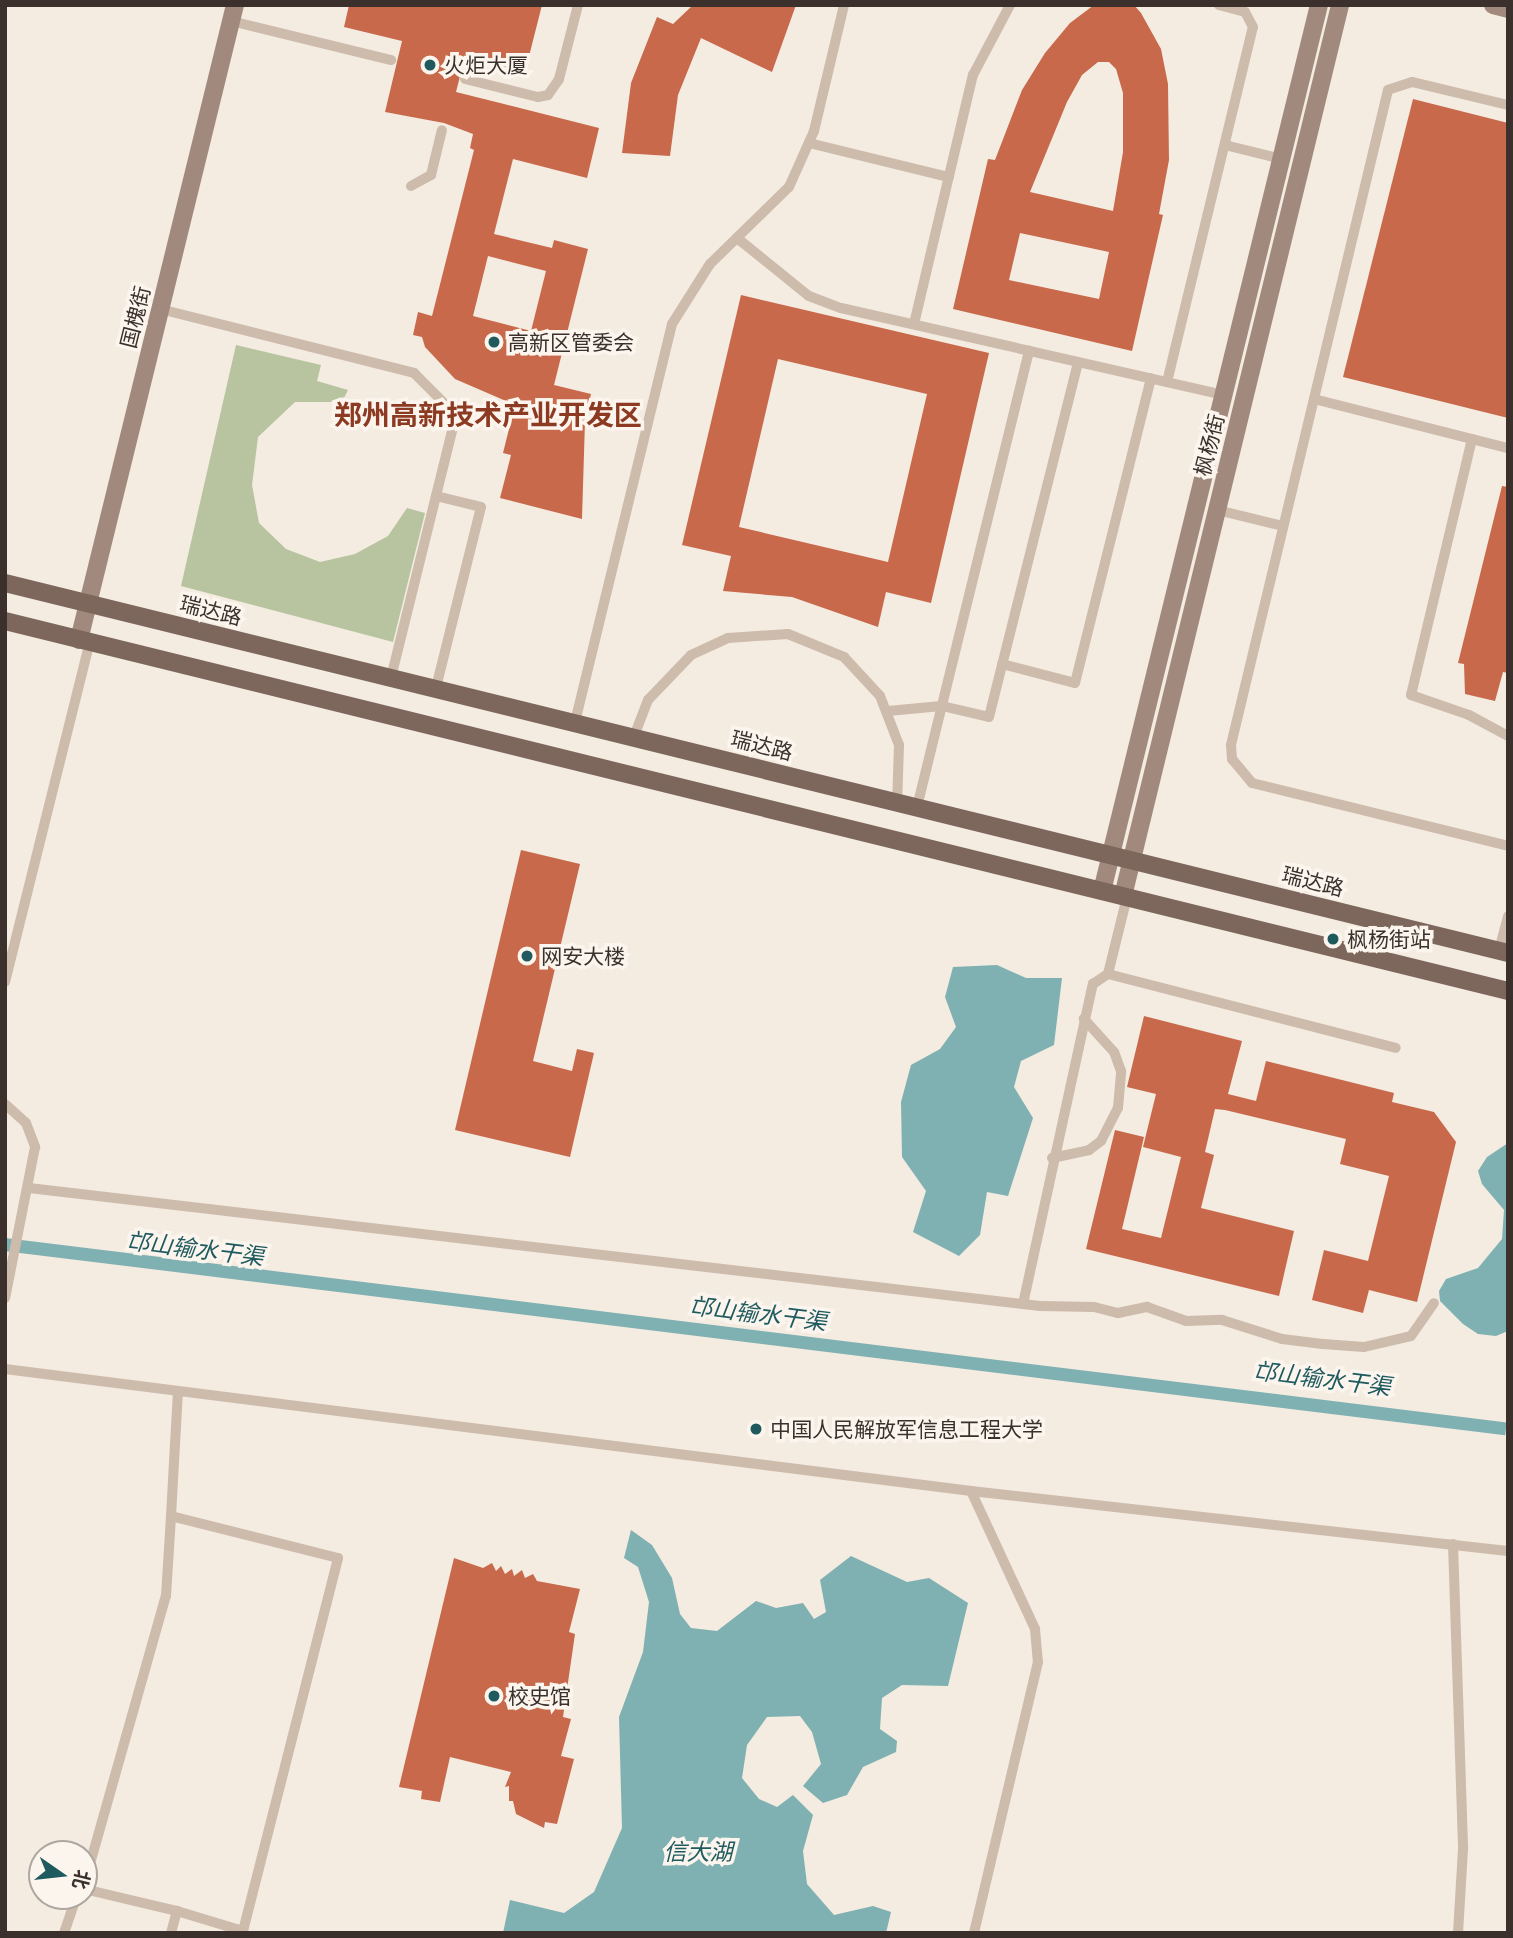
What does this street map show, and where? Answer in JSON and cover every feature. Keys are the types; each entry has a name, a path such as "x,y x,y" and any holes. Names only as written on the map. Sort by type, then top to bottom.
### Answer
{"main road":[{"name":"瑞达路","path":"5,583 1504,951"},
{"path":"5,621 1508,991"}],"street":[{"name":"枫杨街","path":"1102,891 1319,5"},
{"name":"枫杨街","path":"1125,897 1340,5"},
{"path":"1493,5 1508,9"},
{"name":"国槐街","path":"84,641 88,603 233,13"}],"lane":[{"path":"465,79 538,97 548,94 559,79 578,5"},
{"path":"575,722 672,324 710,264 789,187 809,143 844,5"},
{"path":"914,324 973,75 1010,5"},
{"path":"1167,382 1253,27 1245,12 1219,5"},
{"path":"233,13 391,60"},
{"path":"1508,105 1412,82 1388,90 1231,745 1232,759 1252,783 1508,846"},
{"path":"411,186 431,175 443,130"},
{"path":"809,143 949,177"},
{"path":"1224,145 1282,159"},
{"path":"737,238 809,296 914,324 1224,395"},
{"path":"160,309 414,373 456,415 391,677"},
{"path":"917,807 1029,351"},
{"path":"888,711 942,705 989,717 1078,362"},
{"path":"1002,664 1075,683 1151,378"},
{"path":"1314,399 1508,448"},
{"path":"1472,439 1410,695 1469,715 1508,736"},
{"path":"436,496 481,507 436,688"},
{"path":"1217,510 1283,526"},
{"path":"633,738 648,700 675,667 709,645 748,634 788,635 826,647 858,668 888,711 901,762 897,803"},
{"path":"5,982 84,641"},
{"path":"1023,1304 1052,1158 1084,1019 1093,984 1108,974 1125,897"},
{"path":"1504,951 1508,916"},
{"path":"1108,974 1396,1048"},
{"path":"1052,1158 1088,1150 1101,1141 1118,1108 1121,1071 1114,1052 1084,1019"},
{"path":"5,1104 26,1123 35,1147 24,1220 5,1298"},
{"path":"29,1188 1023,1304 1094,1307 1118,1312 1147,1307 1186,1321 1222,1320 1282,1339 1364,1347 1411,1336 1434,1303"},
{"path":"5,1369 971,1491 1508,1551"},
{"path":"97,1840 166,1596 178,1391"},
{"path":"971,1491 1035,1629 1038,1662 974,1933"},
{"path":"98,1890 177,1910 243,1931 338,1558 171,1516"},
{"path":"1453,1544 1463,1849 1458,1933"},
{"path":"64,1933 72,1910"},
{"path":"171,1933 177,1910"}],"green space":[{"path":"236,345 321,365 317,381 348,390 342,402 295,402 258,437 252,485 259,523 286,549 320,562 355,554 388,536 407,508 425,513 393,642 181,586"}],"water":[{"path":"997,965 1026,978 1062,978 1054,1045 1021,1061 1014,1087 1033,1118 1008,1196 987,1192 980,1235 959,1256 913,1232 926,1191 902,1157 901,1102 911,1065 940,1049 956,1027 945,997 953,967"},
{"path":"1508,1143 1508,1331 1496,1336 1478,1334 1463,1324 1440,1301 1439,1291 1446,1279 1478,1268 1502,1239 1504,1210 1482,1184 1478,1171 1487,1157"},
{"path":"5,1238 1507,1422 1505,1435 5,1251"},
{"name":"信大湖","path":"631,1530 652,1545 672,1578 680,1614 691,1628 717,1631 756,1601 776,1608 803,1603 814,1619 826,1612 820,1580 851,1556 907,1582 929,1578 968,1603 948,1686 902,1685 882,1698 880,1729 897,1741 896,1752 863,1767 847,1795 823,1803 803,1786 821,1764 812,1732 800,1716 767,1717 747,1745 742,1778 759,1799 777,1807 793,1795 813,1815 803,1851 807,1884 834,1915 873,1906 891,1912 886,1933 503,1933 510,1900 564,1913 594,1892 622,1828 619,1717 643,1652 649,1602 638,1567 624,1558"}],"building":[{"path":"349,5 542,5 525,72 465,57 456,92 599,128 587,178 513,159 494,234 552,248 554,240 588,249 554,385 591,394 585,421 582,519 500,498 511,455 503,453 515,405 455,379 425,347 422,337 413,335 418,312 432,316 474,150 470,148 473,134 444,123 385,112 402,41 344,27","holes":["488,256 546,271 531,331 473,316"]},
{"path":"693,5 796,5 772,72 701,38 678,95 670,156 622,153 631,83 657,17 673,24"},
{"path":"1094,5 1134,5 1161,49 1168,84 1169,160 1159,214 1163,215 1132,351 953,309 988,159 995,160 1022,90 1045,53 1070,23","holes":["1098,62 1109,62 1116,69 1123,93 1123,152 1113,211 1030,192 1067,102 1082,75","1020,233 1109,252 1099,299 1009,280"]},
{"path":"1413,99 1508,123 1508,418 1343,377"},
{"path":"741,295 989,353 931,603 886,592 878,627 792,597 723,591 731,556 682,545","holes":["778,359 927,394 888,562 739,527"]},
{"path":"1502,486 1508,487 1508,673 1503,672 1495,701 1465,694 1464,664 1458,663"},
{"name":"网安大楼","path":"521,850 580,864 533,1061 572,1071 577,1049 594,1053 570,1157 455,1130"},
{"path":"1144,1016 1242,1041 1228,1094 1256,1101 1266,1061 1394,1093 1392,1102 1434,1112 1456,1142 1417,1302 1369,1290 1363,1313 1312,1300 1324,1250 1368,1261 1389,1176 1340,1164 1346,1139 1225,1110 1215,1109 1205,1152 1214,1155 1201,1208 1294,1231 1279,1296 1086,1249 1115,1130 1144,1137 1122,1229 1161,1238 1181,1157 1143,1147 1156,1094 1127,1087"},
{"name":"校史馆","path":"454,1558 483,1568 492,1563 496,1571 501,1566 505,1574 512,1569 514,1576 522,1570 525,1578 533,1574 537,1581 580,1589 569,1632 575,1634 563,1717 571,1719 561,1756 574,1759 557,1824 545,1822 544,1828 516,1814 513,1801 509,1801 509,1786 505,1787 511,1772 450,1757 440,1802 421,1799 422,1791 399,1787"}],"place":[{"name":"火炬大厦","path":"430,65"},
{"name":"高新区管委会","path":"494,342"},
{"name":"枫杨街站","path":"1333,939"},
{"name":"网安大楼","path":"527,956"},
{"name":"中国人民解放军信息工程大学","path":"756,1429"},
{"name":"校史馆","path":"494,1696"}],"district":[{"name":"郑州高新技术产业开发区","path":"488,415"}],"water label":[{"name":"邙山输水干渠","path":"195,1249"},
{"name":"邙山输水干渠","path":"758,1314"},
{"name":"邙山输水干渠","path":"1322,1379"}]}
